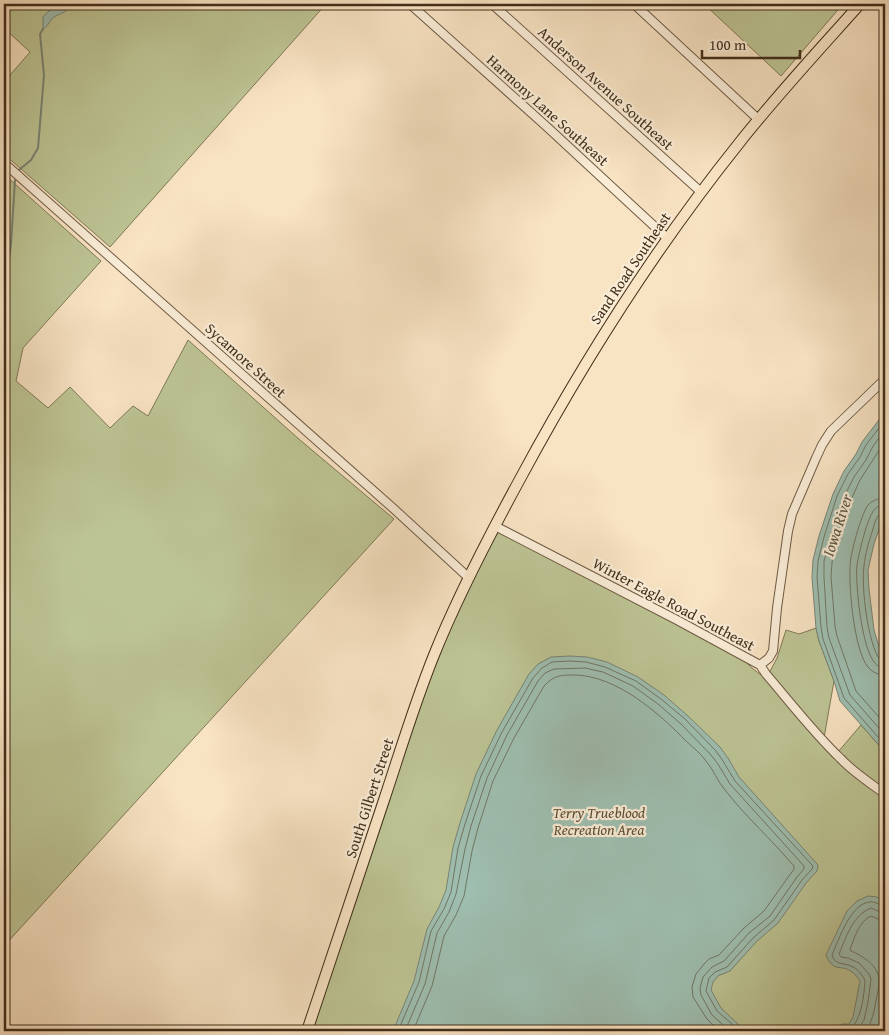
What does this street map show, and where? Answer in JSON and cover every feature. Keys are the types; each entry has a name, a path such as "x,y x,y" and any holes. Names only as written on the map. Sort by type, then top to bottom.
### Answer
{"main road":[{"name":"Sand Road Southeast","path":"468,578 494,526 569,389 615,315 667,238 758,119 860,4"},
{"name":"South Gilbert Street","path":"308,1031 414,709 434,655 468,578"}],"street":[{"name":"Harmony Lane Southeast","path":"410,4 667,238"},
{"name":"Anderson Avenue Southeast","path":"492,4 701,192"},
{"path":"634,4 758,119"},
{"name":"Sycamore Street","path":"4,163 379,496 468,578"},
{"path":"760,665 769,658 773,651 788,531 792,514 816,458 831,432 885,379"},
{"name":"Winter Eagle Road Southeast","path":"494,526 678,620 760,665 814,731 840,759 885,794"}],"green space":[{"path":"4,4 326,4 110,247 4,154 4,82 30,52 4,28"},
{"path":"704,4 843,4 781,76"},
{"path":"6,176 101,261 23,348 16,381 48,408 70,387 110,428 133,406 148,416 188,340 300,440 394,519 4,946 4,190"},
{"name":"Terry Trueblood Recreation Area","path":"489,527 742,658 766,679 777,658 786,630 799,634 816,628 834,681 824,738 838,752 861,725 885,752 885,1031 307,1031 401,747"}],"water":[{"path":"61,4 70,4 64,12 53,18 43,29 43,17"},
{"name":"Iowa River","path":"885,412 885,512 874,544 868,570 874,630 881,653 885,659 885,752 840,701 816,628 812,577 813,560 819,536 833,494 844,471 862,442"},
{"path":"551,657 587,657 607,662 638,677 664,695 720,747 739,777 818,865 817,871 806,883 778,923 757,941 730,971 718,976 713,982 711,990 721,1008 739,1025 750,1031 393,1031 414,981 427,929 446,890 453,847 476,774 497,730 529,674 538,664"},
{"path":"868,896 877,897 885,903 885,1031 832,1031 838,1029 842,1024 849,1024 853,1017 860,981 848,969 832,964 826,955 847,911 857,901"}],"waterway":[{"path":"19,170 31,160 38,148 44,75 40,34 43,29"},
{"path":"4,297 11,244 15,180"}]}
